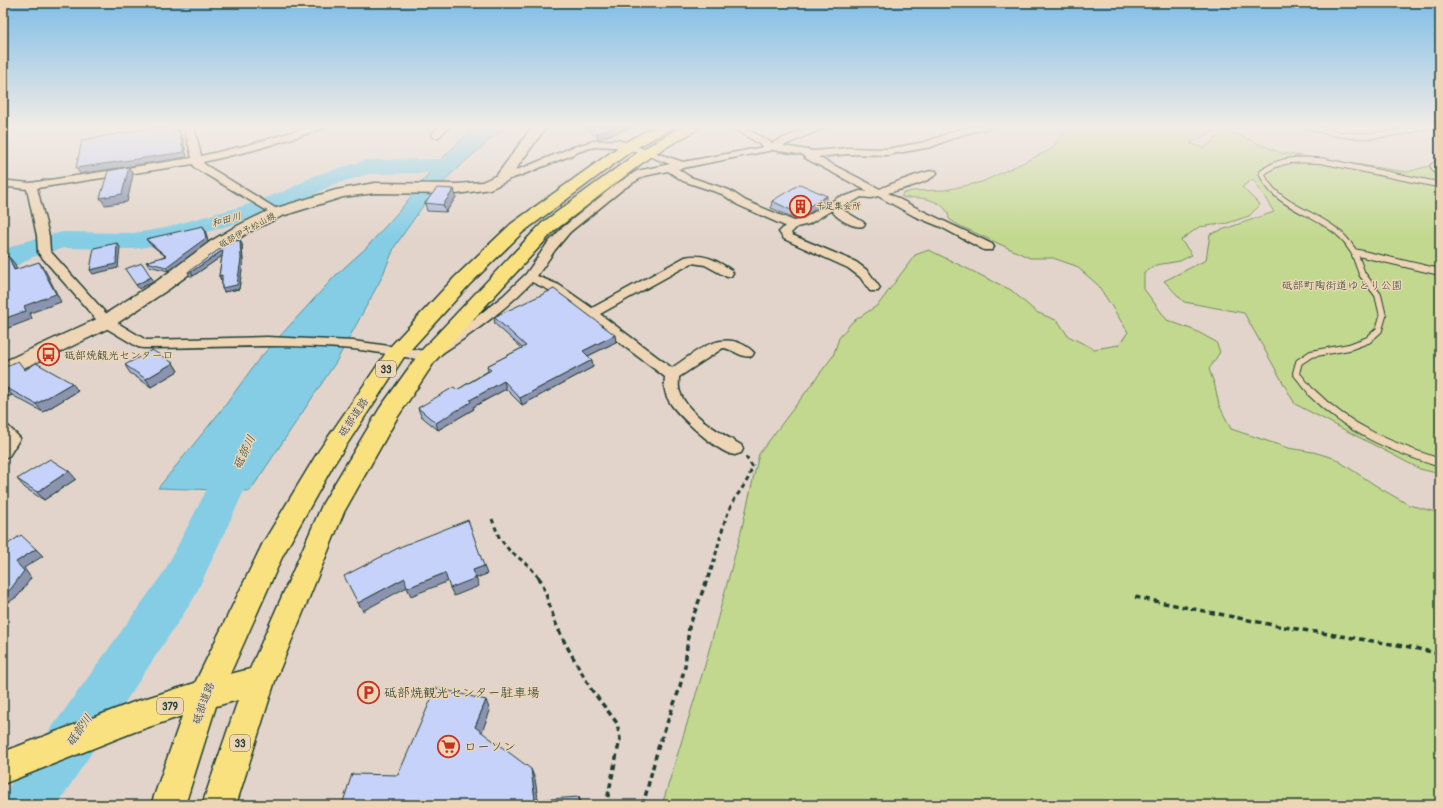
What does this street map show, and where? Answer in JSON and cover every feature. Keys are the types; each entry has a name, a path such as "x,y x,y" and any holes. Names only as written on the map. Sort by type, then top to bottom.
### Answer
{"highway":[{"name":"砥部道路","path":"168,805 205,694 272,551 326,458 397,352 462,281 517,228 616,164"},
{"name":"砥部道路","path":"219,805 260,680 332,510 388,414 428,356 548,227 621,164"},
{"name":"379","path":"3,768 134,717 205,694 260,680"}],"main road":[{"name":"砥部伊予松山線","path":"3,370 106,322 163,285 217,245 242,230 270,209 341,193 375,188 457,189 485,186 502,178 512,164"}],"street":[{"path":"3,185 9,184 30,186 174,164"},
{"path":"199,164 199,166 270,209"},
{"path":"502,178 540,164"},
{"path":"678,164 682,165"},
{"path":"30,186 43,236 44,252 106,322 143,344 267,341 353,345 428,356 469,330 508,299 530,277 551,247 566,230 620,187 641,173 689,164"},
{"path":"821,164 918,214 945,225 988,247"},
{"path":"670,168 676,174 685,179 738,198 742,203 793,225"},
{"path":"859,224 838,212 837,207 860,194 871,195 922,178 932,173"},
{"path":"864,185 828,209 805,222 793,225 785,232 788,237 852,265 864,274 874,288"},
{"path":"591,314 689,260 701,258 711,262 727,273"},
{"path":"530,277 555,288 672,375"},
{"path":"672,375 714,347 723,344 732,345 747,353"},
{"path":"672,375 672,391 676,401 698,424 718,440 735,449"},
{"path":"3,430 12,438 3,452"}],"lane":[{"path":"1273,164 1262,172 1265,183 1278,195 1338,231 1348,241 1354,252 1362,274 1378,295 1383,316 1379,330 1368,340 1349,347 1311,354 1299,362 1296,373 1307,388 1324,406 1355,428 1396,448 1440,462"},
{"path":"1336,164 1440,185"},
{"path":"1437,164 1433,166 1440,177"},
{"path":"1354,252 1440,272"}],"path":[{"path":"643,805 658,748 679,690 685,666 689,628 713,566 723,526 732,503 750,477 752,466 750,461 735,449"},
{"path":"492,519 499,537 506,546 529,566 542,582 555,622 565,643 591,689 617,723 620,739 606,805"},
{"path":"1135,597 1278,626 1410,647 1440,654"}],"green space":[{"name":"砥部町陶街道ゆとり公園","path":"1021,164 1352,164 1407,172 1440,164 1440,474 1420,469 1295,404 1244,313 1184,302 1164,281 1206,260 1210,234 1274,212 1253,179 1242,187 1260,205 1249,216 1228,223 1199,227 1181,240 1192,255 1180,261 1156,265 1144,273 1144,289 1167,320 1196,331 1216,342 1220,352 1209,369 1215,386 1219,405 1231,429 1288,448 1313,452 1334,458 1378,487 1409,505 1440,513 1440,805 662,805 705,665 740,536 759,454 833,356 839,338 852,322 878,305 915,255 929,250 1011,290 1036,312 1058,321 1068,336 1094,349 1119,345 1128,332 1098,285 1076,266 1053,258 1030,258 958,225 949,219 946,210 938,203 922,198 902,197 902,194 912,191 945,190 982,182"}],"water":[{"path":"437,164 463,164 427,200 395,246 381,279 336,362 250,491 158,488 224,407 258,360 335,276 366,248 400,210"}],"building":[{"path":"77,164 105,164 76,168"},
{"path":"129,167 122,194 100,198 108,171"},
{"path":"800,184 827,196 801,211 795,212 772,201"},
{"path":"437,188 454,189 443,205 425,203"},
{"path":"203,226 206,238 166,267 146,262 166,256 146,239"},
{"path":"240,240 241,259 237,285 222,288 222,275 219,276 223,250 191,272 188,272 228,243"},
{"path":"117,243 116,264 90,270 94,248"},
{"path":"3,255 9,257 14,270 39,262 56,294 24,306 26,311 3,319"},
{"path":"142,263 151,277 136,285 125,269"},
{"path":"554,289 615,335 583,351 592,360 520,398 504,381 470,400 471,402 436,423 418,408 454,387 457,390 491,370 487,366 526,346 494,317"},
{"path":"152,350 173,363 146,379 125,365"},
{"path":"18,361 25,370 36,363 72,383 36,404 3,387 3,368"},
{"path":"50,459 69,471 37,492 17,479"},
{"path":"468,520 484,566 473,570 476,578 450,588 445,573 407,588 405,578 358,603 344,576 402,546"},
{"path":"21,535 36,549 16,562 24,571 10,590 3,594 3,540 8,544"},
{"path":"436,688 486,700 475,727 531,769 535,800 579,797 578,805 342,805 352,774 398,775"}],"waterway":[{"name":"和田川","path":"3,262 23,251 63,240 133,241 162,237 252,211 296,195 324,180 367,167 447,166"},
{"name":"砥部川","path":"27,805 179,585 246,448"}],"place":[{"name":"千足集会所","path":"800,206"},
{"name":"砥部焼観光センター口","path":"49,355"},
{"name":"砥部焼観光センター駐車場","path":"368,692"},
{"name":"ローソン","path":"449,746"}]}
